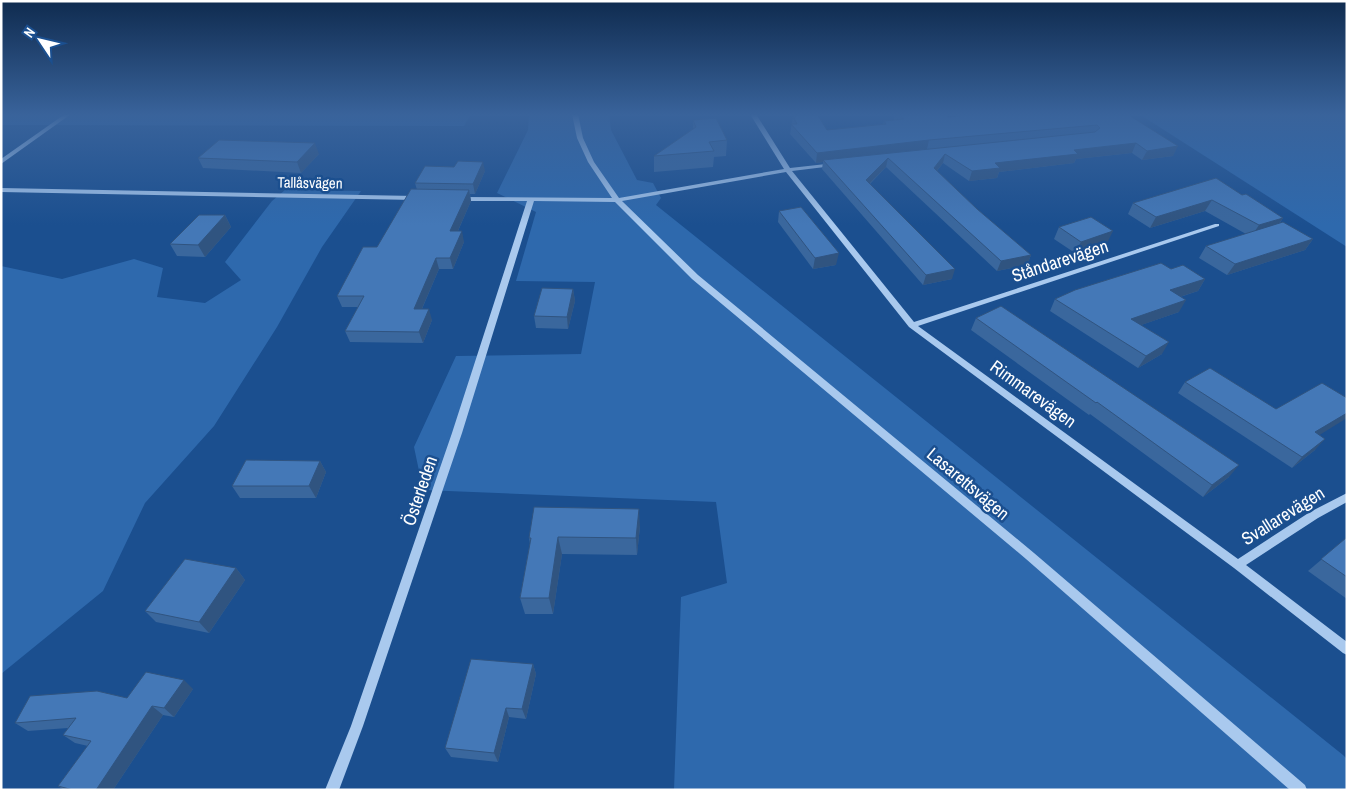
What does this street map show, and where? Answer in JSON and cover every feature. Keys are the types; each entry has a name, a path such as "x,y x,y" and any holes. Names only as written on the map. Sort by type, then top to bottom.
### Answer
{"street":[{"path":"1,162 16,151"},
{"path":"586,151 591,162 617,200"},
{"name":"Rimmarevägen","path":"776,151 788,170 912,325 1238,565 1347,649"},
{"path":"454,198 617,200 788,170 838,164"},
{"name":"Tallåsvägen","path":"1,190 425,198"},
{"name":"Österleden","path":"332,790 357,726 457,433 531,200"},
{"name":"Lasarettsvägen","path":"617,200 695,277 1030,556 1300,790"},
{"name":"Ståndarevägen","path":"912,325 1217,224"},
{"name":"Svallarevägen","path":"1238,565 1314,515 1347,497"}],"shaded area":[{"path":"518,151 622,151 637,180 653,183 661,198 656,205 1343,755 1347,759 1347,790 674,790 681,597 727,583 716,502 423,490 414,447 456,356 581,354 595,282 516,281 536,212 497,193"},
{"path":"1197,151 1347,151 1347,247"},
{"path":"285,190 361,191 322,247 277,327 214,426 145,503 103,591 1,674 1,266 62,279 134,259 163,268 157,297 205,303 241,280 225,262 272,201"}],"building":[{"path":"206,151 308,151 297,162 198,158"},
{"path":"661,151 714,151 654,156"},
{"path":"815,151 835,151 817,153"},
{"path":"911,151 1075,151 1078,154 995,163 1000,168 972,171 945,154 934,168 977,209 1031,255 1001,261 888,158 866,180 955,269 926,275 823,160"},
{"path":"458,161 483,162 473,184 415,183 425,166 454,167"},
{"path":"1216,178 1242,195 1246,194 1283,218 1259,225 1212,200 1156,217 1133,203"},
{"path":"411,189 469,190 450,231 462,231 450,258 436,258 414,309 429,309 419,332 345,331 364,296 337,296 363,247 377,247"},
{"path":"801,207 839,253 815,258 779,211"},
{"path":"199,215 225,215 198,245 170,244"},
{"path":"1091,217 1113,231 1081,242 1059,227"},
{"path":"1283,222 1313,239 1235,264 1206,246"},
{"path":"1161,263 1171,269 1183,265 1205,279 1170,290 1186,300 1131,319 1169,342 1146,356 1055,299 1075,290"},
{"path":"542,288 573,289 567,317 534,316"},
{"path":"1001,306 1239,465 1212,485 976,318"},
{"path":"1210,368 1276,409 1322,383 1347,398 1347,413 1315,432 1325,439 1302,457 1185,382"},
{"path":"246,460 320,461 309,486 232,486"},
{"path":"534,507 639,509 636,538 558,537 549,598 520,598 531,538 529,538"},
{"path":"1347,538 1347,577 1321,559"},
{"path":"185,559 236,568 199,622 145,611"},
{"path":"471,659 533,664 522,709 506,708 494,753 445,748"},
{"path":"146,672 184,680 164,708 152,706 96,790 73,790 58,786 91,741 63,735 76,718 15,723 30,696 97,691 127,698"}]}
